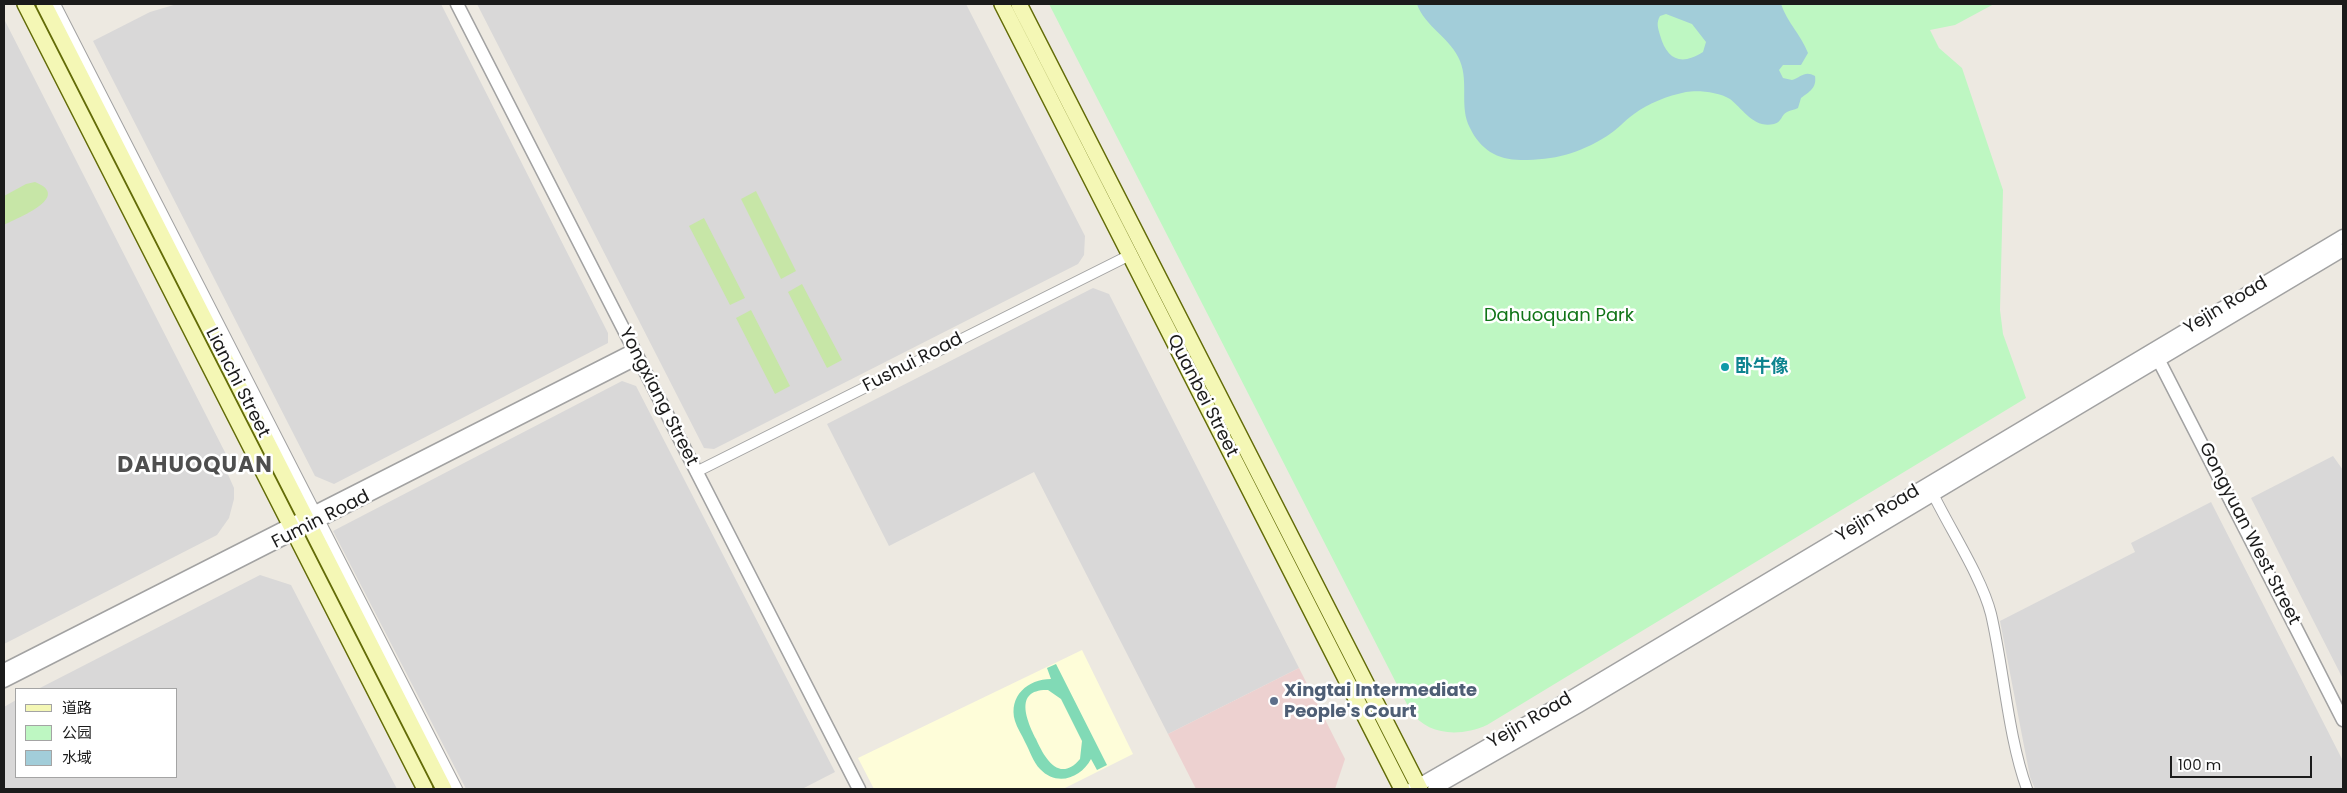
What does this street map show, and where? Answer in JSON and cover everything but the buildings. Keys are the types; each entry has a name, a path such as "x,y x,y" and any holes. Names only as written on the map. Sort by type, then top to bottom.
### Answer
{"main road":[{"name":"Lianchi Street","path":"25,4 425,789"},
{"name":"Lianchi Street","path":"44,4 312,519 444,789"},
{"name":"Quanbei Street","path":"1002,4 1402,789"},
{"name":"Quanbei Street","path":"1019,4 1417,788"}],"street":[{"path":"55,4 312,519 457,789"},
{"name":"Yongxiang Street","path":"457,4 859,789"},
{"name":"Yejin Road","path":"1434,789 1579,706 1933,494 2343,236"},
{"name":"Yejin Road","path":"1417,788 2156,354 2343,250"},
{"name":"Fushui Road","path":"696,472 1130,255"},
{"name":"Fumin Road","path":"4,681 312,519 636,354"},
{"name":"Gongyuan West Street","path":"2156,354 2343,720"},
{"path":"1933,494 1986,599 2001,660 2020,771 2028,789"},
{"name":"Fumin Road","path":"4,670 293,529"}],"shaded area":[{"path":"177,4 441,4 608,333 608,343 334,484 315,476 93,41 150,12"},
{"path":"477,4 966,4 1085,236 1084,255 1078,264 714,449 704,448"},
{"path":"4,19 232,466 226,470 234,488 234,499 229,518 217,535 4,644"},
{"path":"1093,288 1109,294 1299,668 1168,734 1034,472 889,546 827,424"},
{"path":"622,381 636,386 835,772 802,789 466,789 333,531"},
{"path":"2333,456 2343,470 2343,679 2251,498"},
{"path":"2211,502 2343,761 2343,789 2035,789 2030,777 2000,621 2135,552 2131,543"},
{"path":"260,575 291,585 397,789 4,789 4,707 15,701 15,778 178,778 178,688 40,688"},
{"path":"1082,650 1133,754 1063,789 874,789 858,758"},
{"name":"Xingtai Intermediate People's Court","path":"1299,668 1345,759 1335,789 1196,789 1168,734"}],"green space":[{"name":"Dahuoquan Park","path":"1049,4 1994,4 1955,25 1930,30 1939,48 1962,68 2003,190 2000,310 2003,334 2026,398 1487,725 1466,731 1445,732 1425,725 1410,710"},
{"path":"35,182 45,188 48,194 45,200 30,212 4,225 4,196 26,184"},
{"path":"756,191 796,271 781,279 741,199"},
{"path":"704,218 745,298 730,305 689,226"},
{"path":"802,284 842,360 827,368 788,292"},
{"path":"751,310 790,386 775,394 736,318"},
{"path":"1056,664 1107,765 1097,770 1091,759 1087,766 1075,775 1061,779 1047,775 1035,763 1016,724 1014,704 1017,697 1028,686 1035,682 1051,679 1047,668","holes":["1048,690 1061,699 1082,741 1080,759 1065,769 1053,765 1043,753 1029,724 1026,707 1026,700 1037,691"]}],"water":[{"path":"1417,4 1781,4 1808,53 1801,65 1783,65 1779,70 1783,78 1792,80 1806,74 1812,74 1815,76 1815,84 1801,98 1798,108 1785,113 1779,122 1774,124 1767,125 1755,121 1730,99 1720,95 1702,91 1686,92 1646,106 1607,136 1576,152 1545,159 1521,160 1504,158 1484,147 1470,128 1465,112 1464,78 1460,61 1451,46 1421,12","holes":["1666,14 1692,24 1706,42 1703,52 1688,59 1676,58 1671,55 1663,43 1658,28 1660,16"]}],"place":[{"name":"卧牛像","path":"1725,367"},
{"name":"Xingtai Intermediate People's Court","path":"1274,701"}],"district":[{"name":"DAHUOQUAN","path":"195,466"}]}
